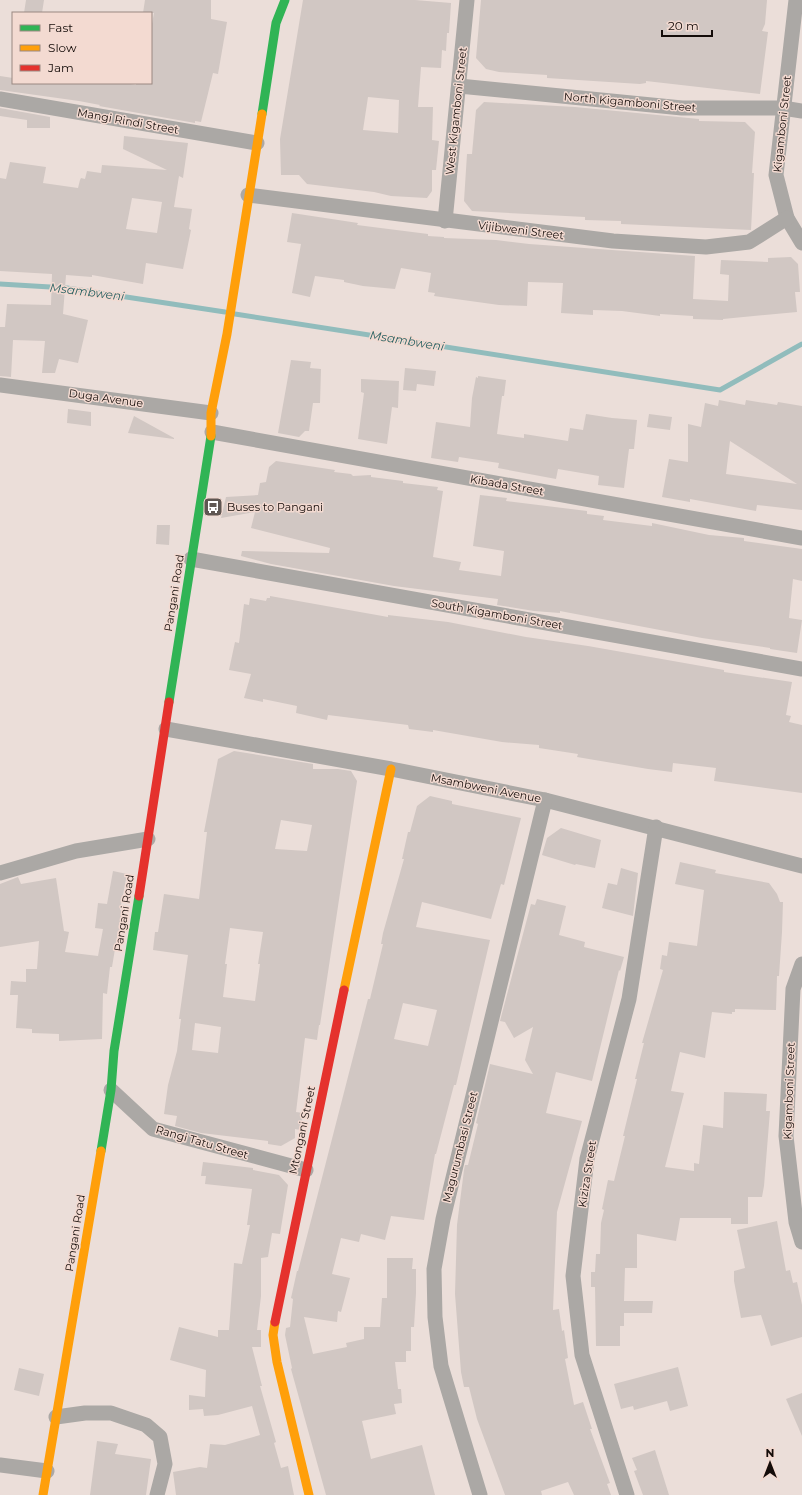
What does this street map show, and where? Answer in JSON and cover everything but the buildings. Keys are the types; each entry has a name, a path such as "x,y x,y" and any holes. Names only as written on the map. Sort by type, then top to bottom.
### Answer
{"main road":[{"path":"276,23 286,0"},
{"path":"274,8 276,23"},
{"name":"Pangani Road","path":"43,1495 111,1090 114,1051 212,432 211,413 227,334 276,23"},
{"name":"Mtongani Street","path":"309,1495 277,1362 273,1334 277,1305 391,769"}],"street":[{"name":"West Kigamboni Street","path":"445,221 467,0"},
{"name":"Kigamboni Street","path":"796,0 776,175 787,218 802,243"},
{"name":"North Kigamboni Street","path":"458,86 682,108 783,108 802,111"},
{"name":"Mangi Rindi Street","path":"0,98 257,143"},
{"name":"Vijibweni Street","path":"248,195 613,241 706,247 749,242 787,218"},
{"name":"Duga Avenue","path":"0,385 211,413"},
{"name":"Kibada Street","path":"212,432 802,538"},
{"name":"South Kigamboni Street","path":"191,559 802,670"},
{"name":"Msambweni Avenue","path":"166,729 391,769 545,800 656,827 802,866"},
{"name":"Magurumbasi Street","path":"480,1495 441,1366 435,1317 434,1269 443,1219 545,800"},
{"name":"Kiziza Street","path":"627,1495 582,1356 573,1276 588,1158 629,999 656,827"},
{"path":"0,873 76,851 148,839"},
{"name":"Kigamboni Street","path":"802,964 793,990 786,1136 796,1222 802,1242"},
{"name":"Rangi Tatu Street","path":"111,1090 152,1129 306,1170"},
{"path":"56,1417 85,1413 111,1413 146,1425 160,1437 165,1464 157,1495"},
{"path":"0,1465 47,1471"}],"waterway":[{"name":"Msambweni","path":"0,284 67,288 225,312"},
{"name":"Msambweni","path":"235,314 720,390 802,344"}],"traffic: fast":[{"path":"262,114 276,23 285,0"},
{"path":"169,702 211,436"},
{"path":"101,1151 111,1090 114,1051 139,896"}],"traffic: slow":[{"path":"211,436 211,413 227,334 262,114"},
{"path":"344,990 391,769"},
{"path":"43,1495 101,1151"},
{"path":"275,1322 273,1335 277,1362 309,1495"}],"traffic: jam":[{"path":"139,896 169,702"},
{"path":"275,1322 344,990"}],"place":[{"name":"Buses to Pangani","path":"213,507"}]}
